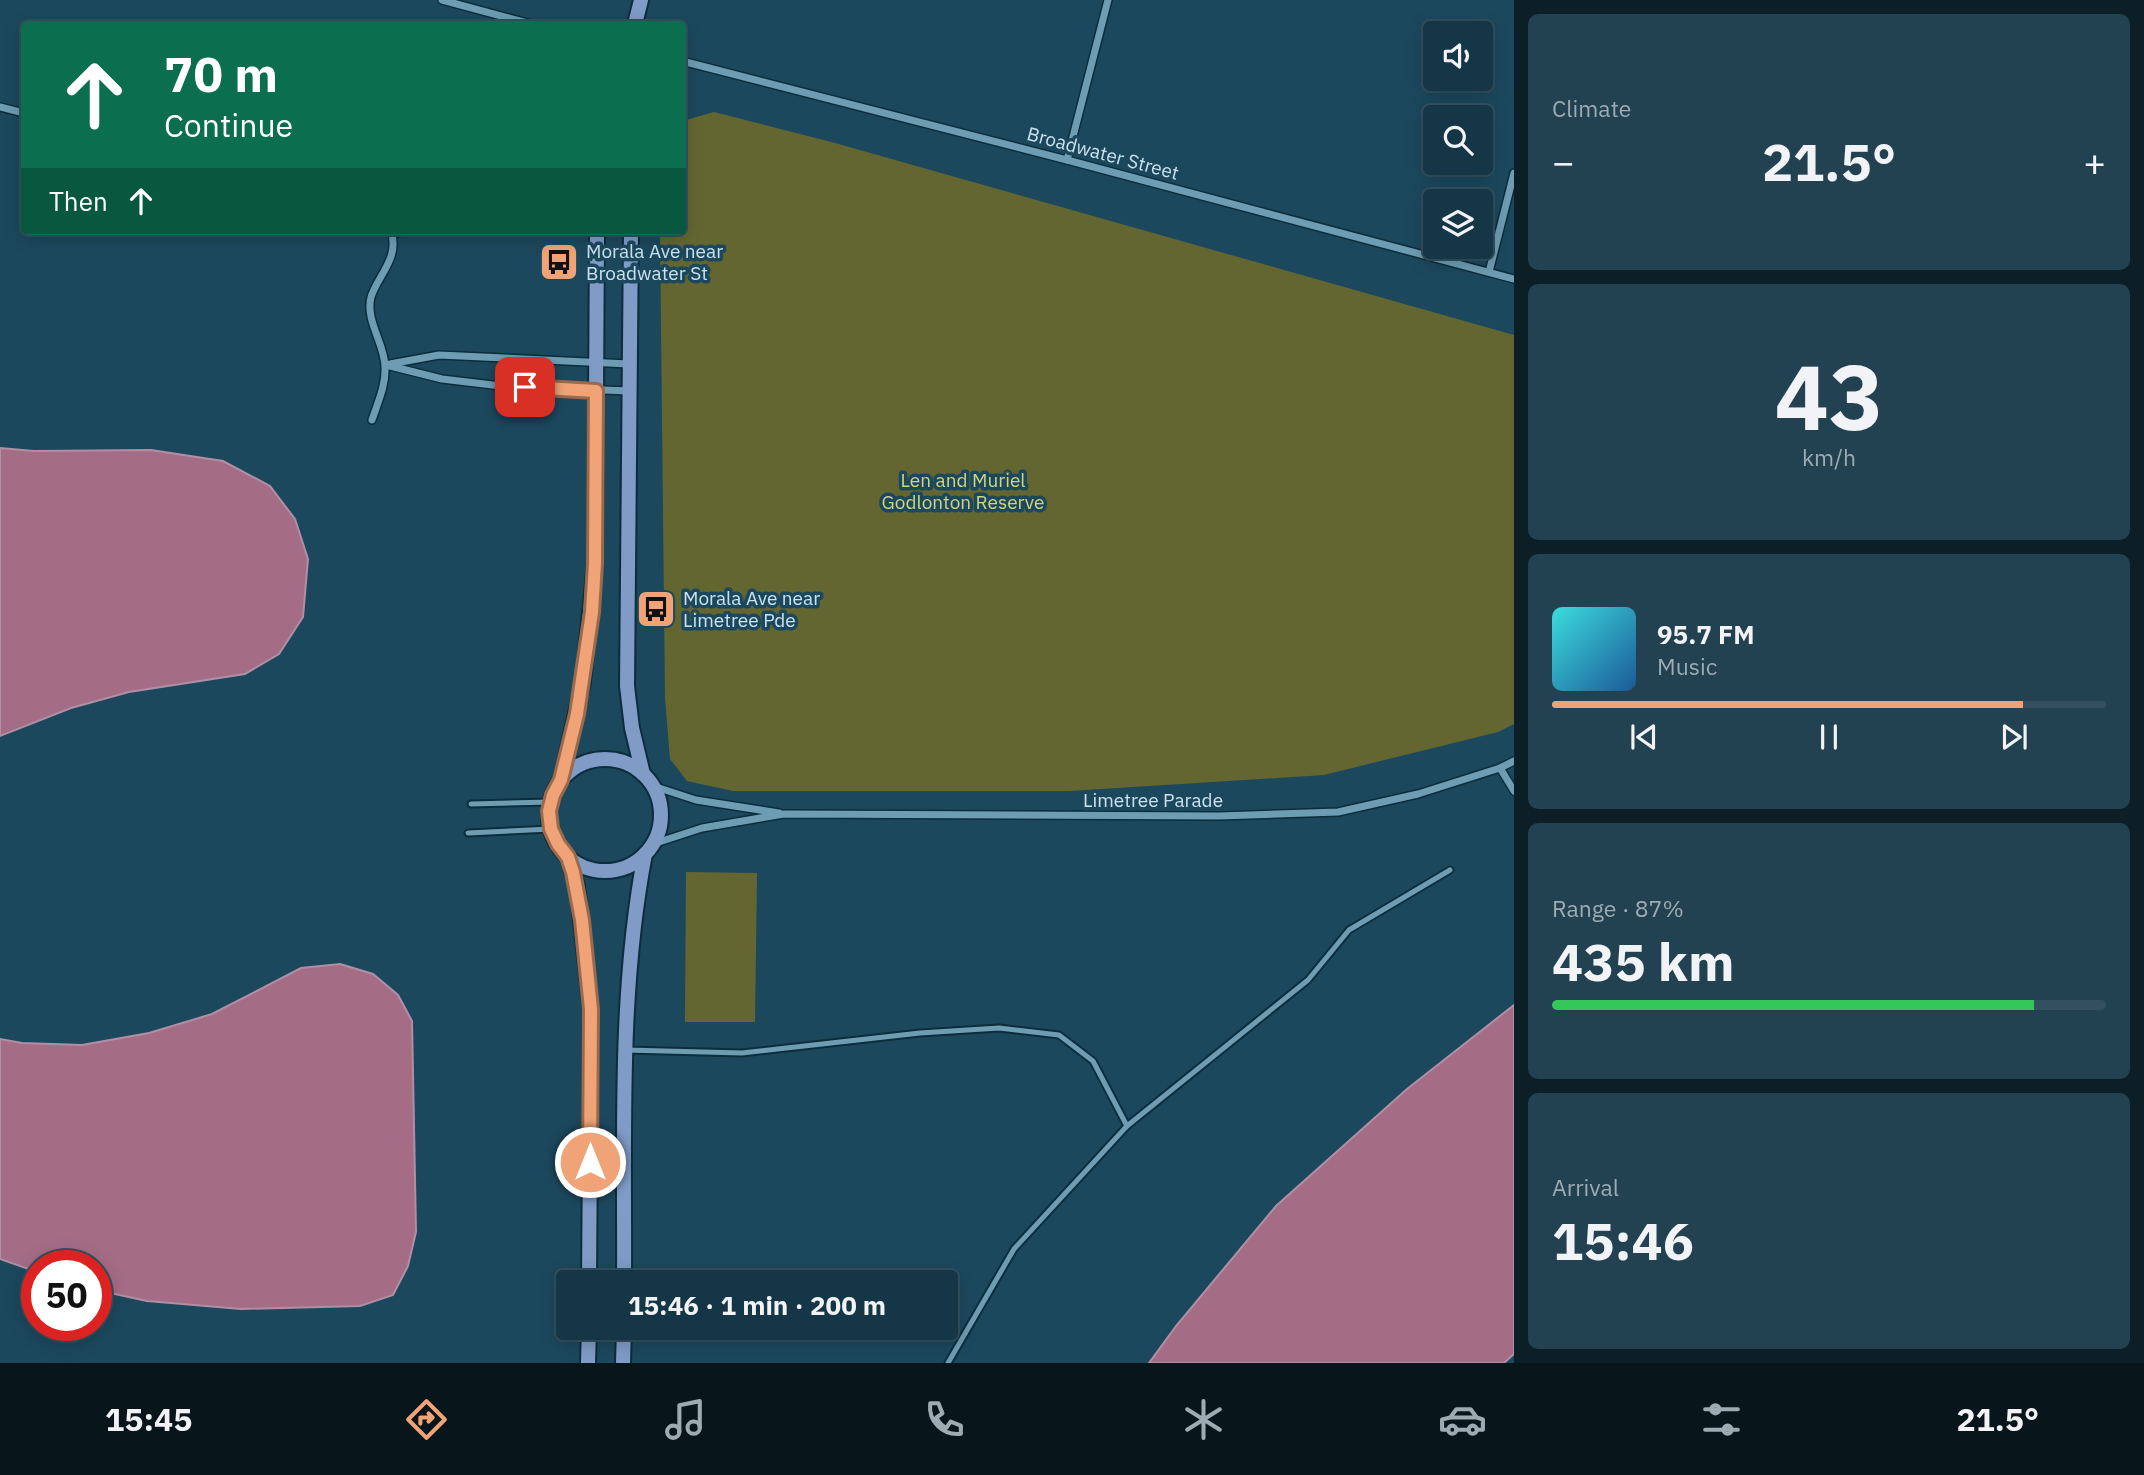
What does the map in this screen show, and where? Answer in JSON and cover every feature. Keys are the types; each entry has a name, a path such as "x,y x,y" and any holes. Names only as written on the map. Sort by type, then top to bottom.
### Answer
{"main road":[{"path":"636,21 641,0"},
{"path":"597,235 595,563 592,612 577,714 561,780 551,803 551,829 568,857 582,866 597,870 614,870 629,866 649,849"},
{"path":"631,235 627,686 632,728 643,774"},
{"path":"561,780 586,762 616,760 631,765 643,774 653,786 659,800 659,830 649,849 631,941 626,1050 624,1270"},
{"path":"568,857 577,886 591,1009 589,1270"},
{"path":"588,1363 589,1340"},
{"path":"623,1363 624,1340"}],"street":[{"path":"442,0 520,21"},
{"path":"1067,160 1108,0"},
{"name":"Broadwater Street","path":"686,62 1514,279"},
{"path":"0,107 21,112"},
{"path":"1489,272 1514,173"},
{"path":"372,419 383,390 386,365 371,317 371,297 385,272 395,241 393,235"},
{"path":"386,365 439,355 629,363"},
{"path":"386,365 442,379 501,386 629,391"},
{"name":"Limetree Parade","path":"653,786 696,800 783,814 1219,816 1338,812 1418,794 1514,761"},
{"path":"1500,768 1514,791"},
{"name":"Limetree Parade","path":"649,849 702,828 783,814"}],"lane":[{"path":"471,804 551,803"},
{"path":"468,833 551,829"},
{"path":"948,1363 1014,1249 1127,1126 1308,980 1349,930 1450,870"},
{"path":"626,1050 742,1053 920,1033 999,1028 1059,1035 1093,1061 1127,1126"}],"green space":[{"name":"Len and Muriel Godlonton Reserve","path":"714,112 835,143 1514,335 1514,724 1498,732 1324,775 1070,791 733,791 687,781 670,759 665,698 660,235 686,235 686,120"},
{"path":"686,872 757,873 755,1022 685,1022"}],"shaded area":[{"path":"0,448 34,451 151,450 223,461 270,486 295,519 308,559 303,617 279,654 245,674 129,692 71,708 0,736"},
{"path":"340,964 373,974 398,995 412,1021 416,1232 408,1266 393,1295 360,1306 241,1309 147,1301 112,1293 112,1250 21,1250 21,1266 0,1259 0,1039 22,1043 82,1045 149,1033 212,1014 301,968"},
{"path":"1514,1005 1514,1354 1504,1363 1149,1363 1176,1326 1276,1206 1407,1089"}],"place":[{"name":"Morala Ave near Broadwater St","path":"559,262"},
{"name":"Morala Ave near Limetree Pde","path":"656,609"}],"route":[{"path":"525,387 596,391 595,563 592,612 577,714 561,780 549,811 551,829 568,857 573,872 582,920 591,1009 590,1162"}]}
